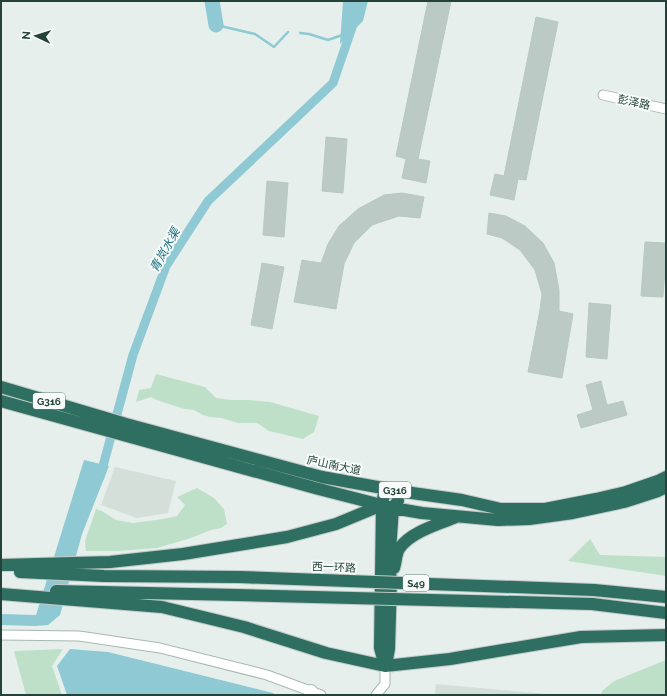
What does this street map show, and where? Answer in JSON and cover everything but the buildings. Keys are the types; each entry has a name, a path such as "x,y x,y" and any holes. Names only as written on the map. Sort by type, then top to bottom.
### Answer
{"highway":[{"name":"庐山南大道","path":"1,387 96,421 130,437 315,488 422,513 498,520 537,518 624,502 666,488"},
{"name":"庐山南大道","path":"1,401 96,421 126,424 322,477 405,492 462,500 501,509 545,509 626,492 666,477"},
{"path":"385,488 391,580 389,649 385,666"},
{"path":"1,565 110,562 183,554 287,537 336,524 387,506 405,492"},
{"path":"385,666 380,648 387,506"},
{"path":"391,580 399,549 408,540 425,529 458,516"},
{"name":"西一环路","path":"1,571 104,576 238,577 594,590 666,597"},
{"name":"S49","path":"1,590 592,604 666,613"},
{"path":"1,594 162,607 244,627 326,653 385,666 450,659 581,637 666,635"}],"street":[{"name":"彭泽路","path":"603,96 666,109"},
{"path":"1,635 79,636 160,648 267,675 314,694"},
{"path":"376,695 385,684 385,666"}],"shaded area":[{"path":"115,467 176,481 168,513 137,518 101,505"},
{"path":"436,684 558,695 435,695"}],"green space":[{"path":"156,374 205,387 216,398 270,402 319,416 314,432 303,439 269,431 257,423 238,423 221,418 210,417 194,410 178,407 151,397 136,402 139,390 151,388"},
{"path":"197,488 214,498 224,509 227,524 221,528 157,548 118,551 86,551 85,541 96,509 116,520 133,523 163,519 177,516 185,505 177,497"},
{"path":"590,539 600,555 666,557 666,576 568,561"},
{"path":"63,649 52,666 62,695 26,695 14,651"},
{"path":"666,660 666,695 601,695 602,691 614,681"}],"water":[{"path":"343,1 368,1 363,21 340,44"},
{"path":"84,460 109,466 82,534 60,615 48,625 1,625 1,614 36,615"},
{"path":"70,649 108,652 273,693 275,695 67,695 57,666"}],"waterway":[{"path":"212,1 216,25"},
{"name":"青岚水渠","path":"100,477 133,355 166,266 208,201 333,83 358,10 359,1"},
{"path":"216,25 255,34 274,47 288,32"},
{"path":"300,33 309,34 328,40 342,35"}]}
